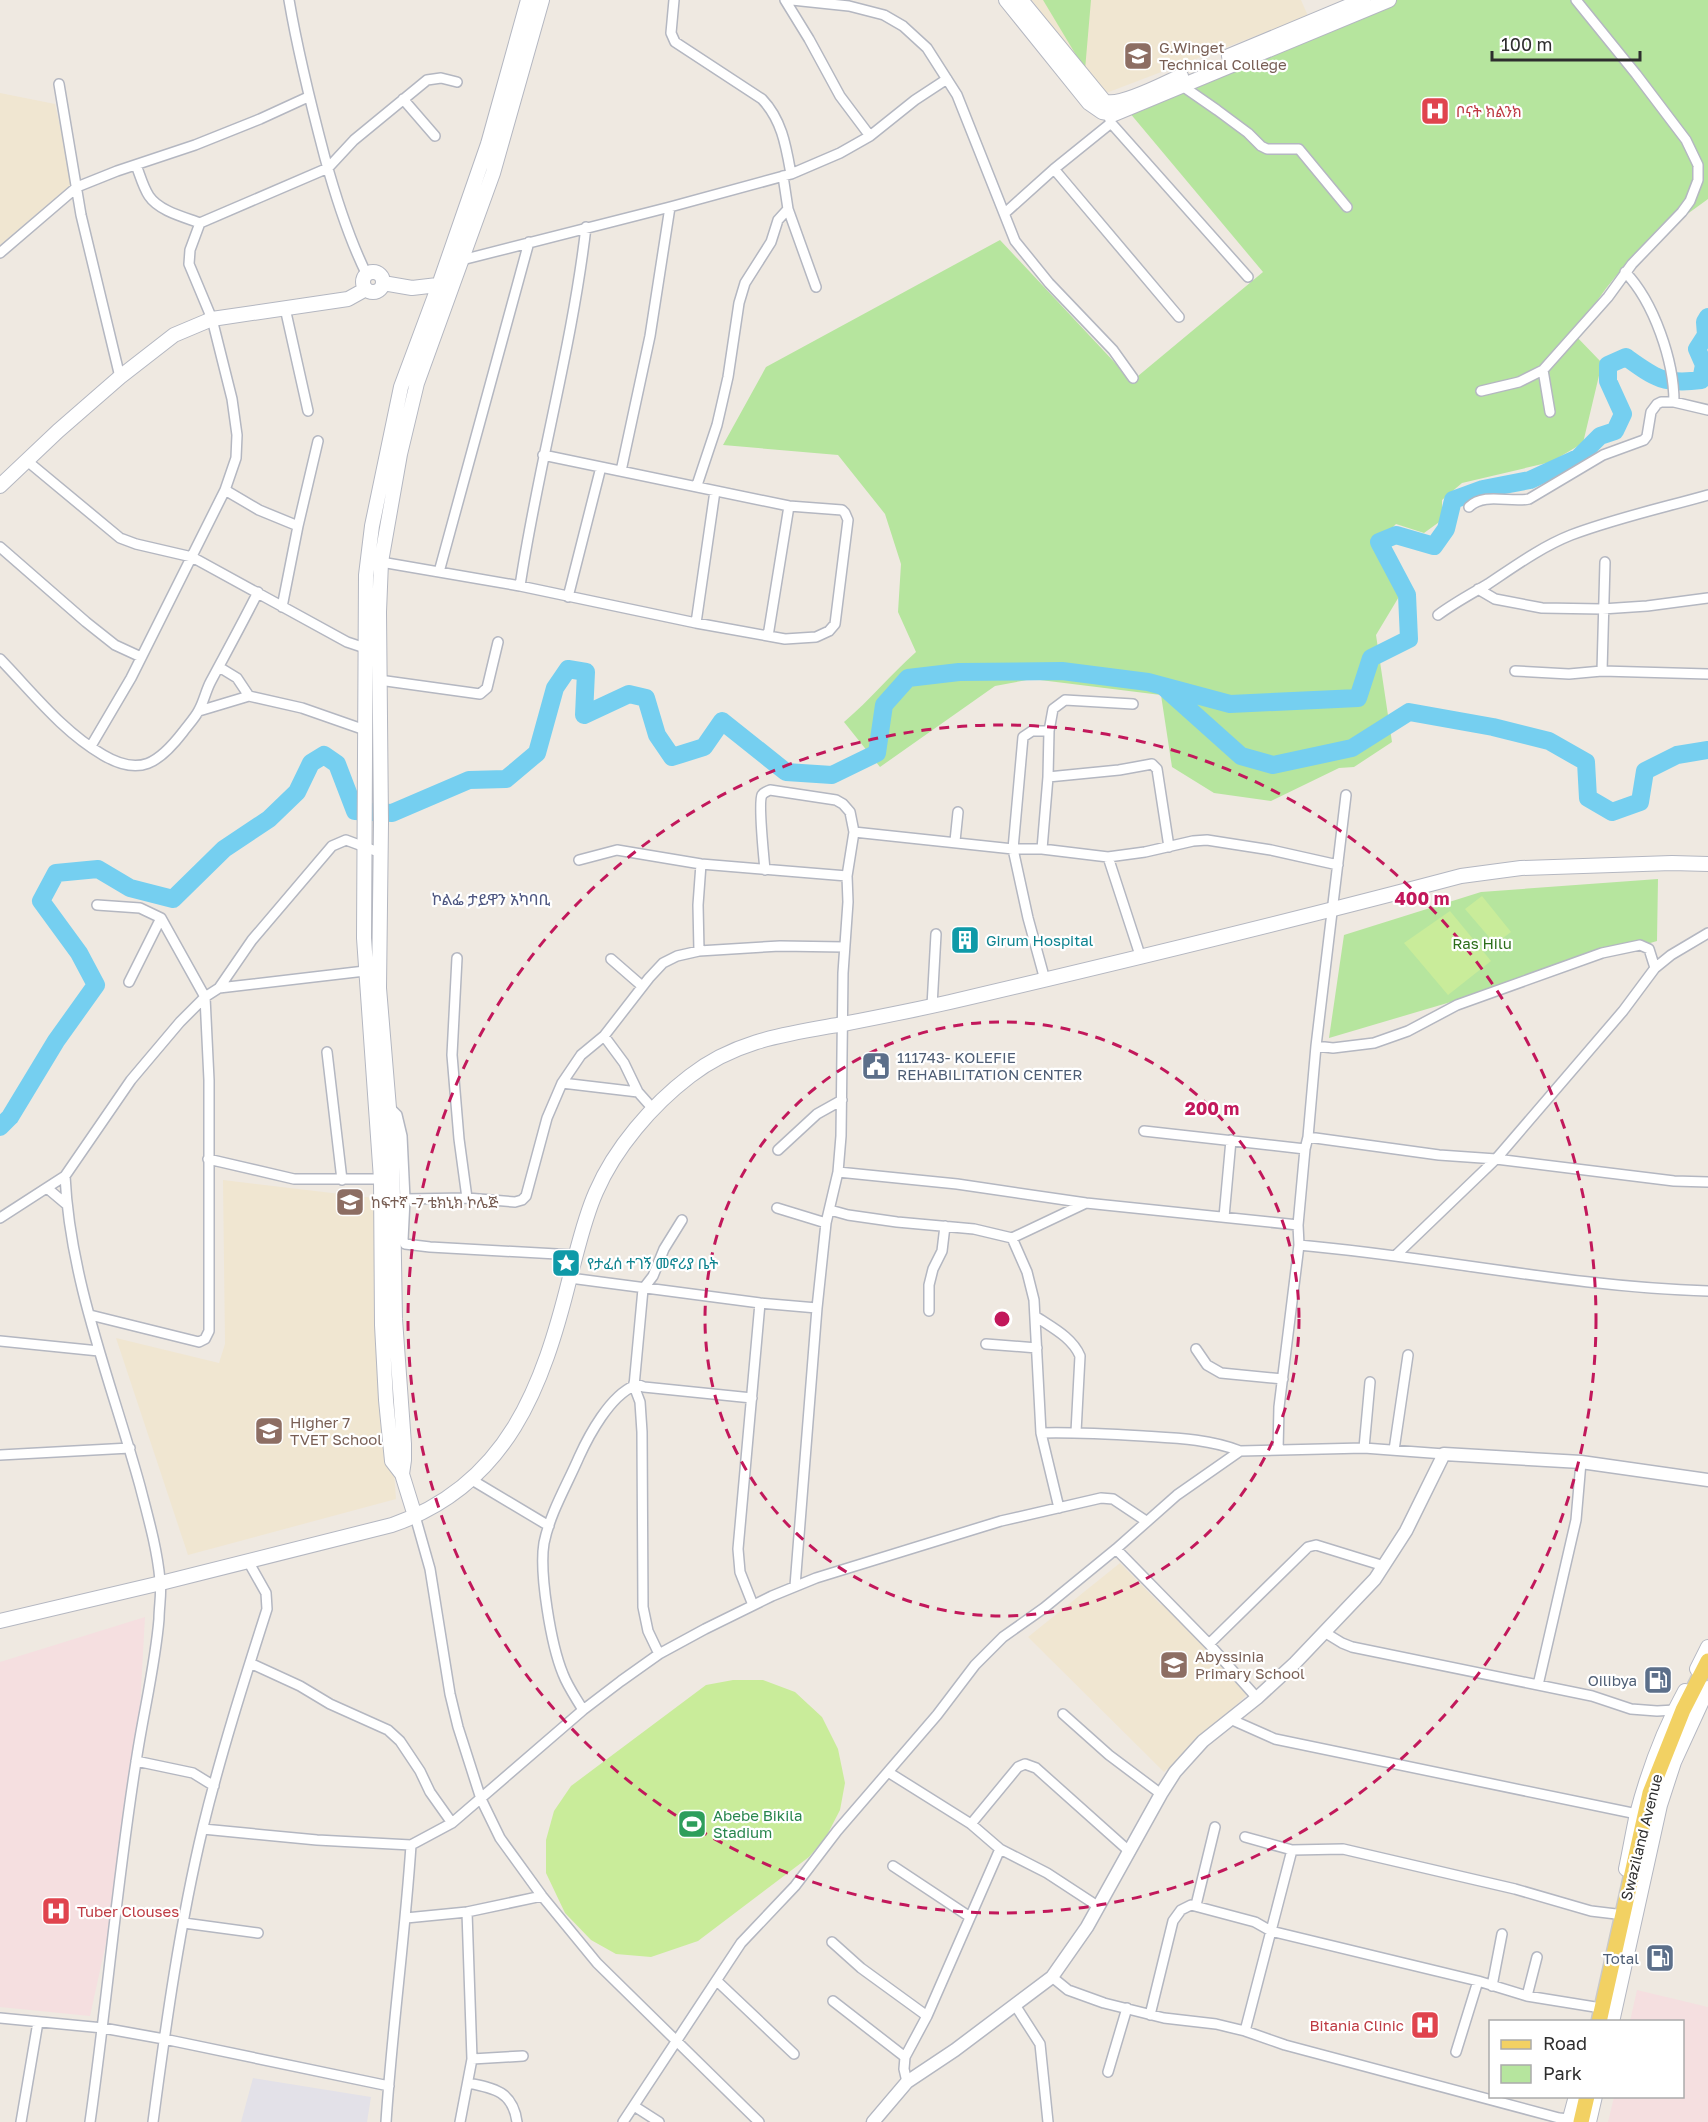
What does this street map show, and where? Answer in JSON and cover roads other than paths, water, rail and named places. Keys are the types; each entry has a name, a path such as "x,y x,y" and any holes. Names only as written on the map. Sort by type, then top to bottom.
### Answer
{"main road":[{"path":"415,1516 402,1474 404,1444 395,1319 390,1108 379,988 381,792 379,680 365,609 369,544 395,410 406,371 440,285 488,144 528,0"},
{"path":"393,1204 381,1179 376,1089 365,971 365,730 381,562 412,400 501,146 542,0"},
{"path":"1006,0 1089,102 1109,119 1114,114 1131,109 1389,0"},
{"path":"1021,0 1099,98 1109,104 1363,0"},
{"path":"0,486 120,377 174,335 212,319 348,299 366,282 377,291 383,283 412,288 454,282"},
{"path":"0,1621 392,1525 415,1516 457,1491 485,1467 505,1443 541,1374 570,1278 579,1237 601,1180 624,1145 654,1110 688,1077 731,1050 776,1037 932,1006 1045,980 1461,876 1493,871 1708,864"},
{"path":"1612,2020 1664,1791 1703,1683 1708,1647"},
{"name":"Swaziland Avenue","path":"1604,2020 1644,1840 1657,1793 1670,1756 1703,1683 1708,1661"},
{"path":"1597,2014 1637,1814 1652,1765 1675,1710 1703,1683"},
{"name":"Swaziland Avenue","path":"1597,2014 1650,1793 1683,1710 1703,1683"},
{"path":"1574,2121 1576,2098"},
{"path":"1574,2121 1582,2098"},
{"path":"1574,2121 1586,2098"},
{"path":"1589,2122 1595,2098"}],"street":[{"path":"289,0 308,97 328,168 366,282"},
{"path":"674,0 671,33 675,42 762,99 770,107 784,138 788,209 816,286"},
{"path":"785,0 840,96 870,136"},
{"path":"792,0 849,6 872,11 893,19 927,48 947,78 970,124 1015,241 1048,284 1113,350 1133,378"},
{"path":"1482,392 1519,382 1543,370 1608,297 1625,272 1682,212 1690,201 1698,180 1698,165 1692,150 1576,0"},
{"path":"136,165 154,202 200,223 328,168 354,140 427,80 441,78 457,82"},
{"path":"446,262 461,261 787,175 840,153 870,136 947,78"},
{"path":"59,84 81,215 120,377"},
{"path":"1181,86 1217,110 1261,146 1267,149 1299,149 1347,207"},
{"path":"0,253 77,187 260,119 308,97"},
{"path":"404,99 435,136"},
{"path":"1005,213 1109,119 1248,277"},
{"path":"1054,169 1179,317"},
{"path":"621,471 650,336 670,207"},
{"path":"697,485 717,425 728,377 740,303 746,283 771,242 778,220 788,209"},
{"path":"91,746 121,697 192,557 225,490 236,458 237,435 232,399 212,319 192,273 188,257 200,223"},
{"path":"520,586 543,455 576,296 586,227"},
{"path":"439,572 529,242"},
{"path":"1625,272 1636,283 1652,309 1672,370 1674,402"},
{"path":"285,308 308,411"},
{"path":"1543,370 1550,412"},
{"path":"1469,507 1480,499 1521,501 1541,494 1558,481 1603,455 1644,440 1654,406 1662,402 1674,402 1708,410"},
{"path":"282,607 318,441"},
{"path":"381,562 520,586 696,623 786,639 811,638 828,632 835,624 847,516 842,510 789,506 715,491 697,485 543,455"},
{"path":"26,460 120,538 192,557 347,642 372,651"},
{"path":"568,597 601,467"},
{"path":"225,490 260,510 298,526"},
{"path":"696,623 715,491"},
{"path":"1438,615 1456,601 1478,590 1543,548 1570,536 1623,518 1708,495"},
{"path":"768,636 789,506"},
{"path":"0,547 115,645 141,657"},
{"path":"1602,671 1605,562"},
{"path":"1478,590 1495,599 1530,606 1602,609 1708,598"},
{"path":"0,659 45,708 103,755 125,764 146,765 169,751 199,711 210,682 258,592"},
{"path":"379,680 480,694 487,688 498,642"},
{"path":"219,667 237,678 249,696"},
{"path":"1515,671 1569,674 1602,671 1708,674"},
{"path":"199,711 249,696 303,708 365,730"},
{"path":"1042,849 1049,731 1053,709 1065,700 1133,704"},
{"path":"1045,980 1028,918 1013,849 1023,737 1032,731 1049,731"},
{"path":"1048,777 1119,771 1152,764 1157,769 1169,847"},
{"path":"765,870 761,796 767,791 836,800 850,812 854,832 847,876 841,1136 838,1172 826,1223 817,1308 795,1586"},
{"path":"1278,1450 1279,1416 1299,1245 1298,1225 1305,1149 1346,795"},
{"path":"955,841 958,812"},
{"path":"854,832 1108,857 1207,840 1272,850 1338,865"},
{"path":"0,1218 65,1176 131,1080 180,1022 219,988 252,940 332,846 346,840 381,853"},
{"path":"579,860 617,850 701,864 847,876"},
{"path":"1108,857 1140,956"},
{"path":"699,951 698,905 701,864"},
{"path":"90,1315 196,1341 205,1339 209,1321 208,1041 205,998 161,918 140,908 97,904"},
{"path":"129,982 161,918"},
{"path":"1395,1256 1496,1160 1623,1011 1655,968 1671,955 1708,933"},
{"path":"932,1006 936,934"},
{"path":"1316,1046 1334,1048 1354,1046 1392,1037 1457,1005 1602,953 1640,945 1648,950 1655,968"},
{"path":"575,1255 406,1245 393,1204 467,1198 515,1202 524,1198 547,1118 562,1083 581,1055 604,1036 642,986 668,960 699,951 768,946 844,947"},
{"path":"457,958 452,1055 459,1139 467,1198"},
{"path":"611,959 642,986"},
{"path":"219,988 365,971"},
{"path":"604,1036 624,1063 638,1092 654,1110"},
{"path":"327,1052 342,1180"},
{"path":"562,1083 638,1092"},
{"path":"778,1150 817,1114 842,1100"},
{"path":"1144,1131 1305,1149"},
{"path":"1308,1137 1439,1155 1674,1181 1708,1182"},
{"path":"1224,1217 1231,1140"},
{"path":"208,1160 294,1179 381,1179"},
{"path":"838,1172 957,1184 1086,1203 1298,1225"},
{"path":"65,1176 66,1204 90,1315 130,1448 149,1522 161,1583 157,1639 136,1761 90,2122"},
{"path":"47,1188 66,1204"},
{"path":"830,1210 897,1222 974,1229 1012,1238 1086,1203"},
{"path":"777,1208 826,1223"},
{"path":"659,1654 648,1631 643,1607 642,1432 640,1402 634,1384 643,1289 653,1276 664,1249 682,1220"},
{"path":"929,1311 929,1285 933,1269 942,1251 945,1226"},
{"path":"1012,1238 1031,1287 1035,1316 1041,1433 1059,1508"},
{"path":"1299,1245 1395,1256 1545,1278 1670,1290 1708,1291"},
{"path":"570,1278 643,1289 817,1308"},
{"path":"753,1605 743,1583 738,1558 760,1303"},
{"path":"1035,1316 1068,1339 1080,1356 1076,1432"},
{"path":"0,1341 99,1351"},
{"path":"986,1344 1037,1348"},
{"path":"1196,1349 1207,1365 1221,1373 1283,1378"},
{"path":"1394,1450 1408,1355"},
{"path":"1364,1448 1370,1382"},
{"path":"634,1384 644,1387 752,1398"},
{"path":"584,1710 563,1674 550,1624 544,1543 549,1526 594,1426 622,1393 634,1384"},
{"path":"1041,1433 1076,1432 1188,1439 1228,1446 1240,1451 1364,1448 1581,1462 1708,1480"},
{"path":"0,1455 130,1448"},
{"path":"623,2122 741,1943 795,1886 837,1831 937,1716 975,1665 990,1650 1116,1549 1146,1521 1201,1477 1240,1451"},
{"path":"873,2122 907,2082 955,2050 1052,1977 1073,1949 1099,1907 1161,1794 1188,1756 1239,1724 1257,1698 1295,1663 1364,1591 1406,1532 1444,1454"},
{"path":"1538,1685 1576,1520 1581,1462"},
{"path":"472,1479 549,1526"},
{"path":"203,1829 317,1840 411,1845 452,1823 584,1710 659,1654 795,1586 1001,1521 1108,1498 1146,1521"},
{"path":"415,1516 430,1569 450,1694 458,1727 482,1799 500,1838 542,1896 597,1963 759,2122"},
{"path":"1209,1644 1308,1547 1316,1545 1384,1566"},
{"path":"1116,1549 1209,1644 1257,1698"},
{"path":"153,2122 164,2038 203,1829 268,1603 266,1593 249,1561"},
{"path":"1324,1632 1338,1641 1592,1696 1631,1709 1675,1710"},
{"path":"250,1663 300,1686 330,1704 388,1730 400,1741 420,1771 430,1792 452,1823"},
{"path":"1063,1714 1109,1755 1161,1794"},
{"path":"1239,1724 1275,1739 1637,1814"},
{"path":"136,1761 186,1771 214,1786"},
{"path":"971,1824 1018,1767 1022,1764 1030,1765 1130,1852"},
{"path":"888,1772 971,1824 1000,1849 1047,1873 1099,1907"},
{"path":"1196,1905 1215,1827"},
{"path":"1245,1837 1292,1850 1342,1849 1515,1889 1591,1911 1616,1914"},
{"path":"387,2122 388,2086 406,1918 411,1845"},
{"path":"907,2082 904,2069 906,2058 927,2016 1000,1849"},
{"path":"1245,2031 1292,1850"},
{"path":"893,1866 970,1917"},
{"path":"406,1918 467,1912 542,1896"},
{"path":"1150,2015 1173,1922 1181,1910 1191,1905 1255,1922 1271,1931 1478,1981 1597,2014"},
{"path":"460,2122 472,2059 467,1912"},
{"path":"184,1923 258,1933"},
{"path":"1492,1986 1502,1934"},
{"path":"832,1942 861,1968 927,2016"},
{"path":"1527,1996 1537,1957"},
{"path":"1052,1977 1059,1984 1079,1994 1150,2015 1216,2024 1245,2031 1308,2051 1574,2121"},
{"path":"1456,2052 1478,1981"},
{"path":"717,1982 794,2054"},
{"path":"833,2001 906,2058"},
{"path":"1015,2005 1038,2039 1041,2049 1048,2122"},
{"path":"1108,2072 1127,2008"},
{"path":"0,2018 103,2028 164,2038 388,2086"},
{"path":"21,2122 38,2022"},
{"path":"472,2059 523,2056"},
{"path":"468,2083 495,2090 508,2097 513,2104 517,2122"},
{"path":"634,2106 659,2122"}],"waterway":[{"path":"0,1127 10,1117 56,1041 96,985 79,953 41,901 56,873 98,869 130,888 173,899 224,849 269,819 297,792 311,763 324,755 337,764 355,811 392,813 469,780 506,779 537,753 555,688 568,669 586,672 584,715 629,694 646,698 657,735 672,757 704,747 722,721 786,772 832,775 877,753 884,705 908,678 959,672 1062,671 1148,682 1230,704 1358,698 1371,658 1409,639 1407,595 1379,542 1396,535 1434,546 1446,529 1453,500 1483,489 1530,480 1578,458 1600,436 1615,431 1623,414 1608,381 1608,365 1626,357 1660,378 1678,381 1701,380 1704,365 1697,349 1706,335 1705,322 1708,317"},
{"path":"1165,688 1241,756 1273,765 1352,748 1409,712 1493,727 1549,741 1586,762 1588,798 1612,812 1640,802 1645,771 1677,755 1708,750"}],"place":[{"name":"G.Winget Technical College","path":"1138,56"},
{"name":"ቦናት ክልንክ","path":"1435,111"},
{"name":"Girum Hospital","path":"965,940"},
{"name":"111743- KOLEFIE REHABILITATION CENTER","path":"876,1066"},
{"name":"ከፍተኛ -7 ቴክኒክ ኮሌጅ","path":"350,1202"},
{"name":"የታፈሰ ተገኝ መኖሪያ ቤት","path":"566,1263"},
{"name":"Higher 7 TVET School","path":"269,1431"},
{"name":"Abyssinia Primary School","path":"1174,1665"},
{"name":"Oilibya","path":"1658,1680"},
{"name":"Abebe Bikila Stadium","path":"692,1824"},
{"name":"Tuber Clouses","path":"56,1911"},
{"name":"Total","path":"1660,1958"},
{"name":"Bitania Clinic","path":"1425,2025"}],"district":[{"name":"ኮልፌ ታይዋን አካባቢ","path":"491,899"}],"park label":[{"name":"Ras Hilu","path":"1482,943"}]}
